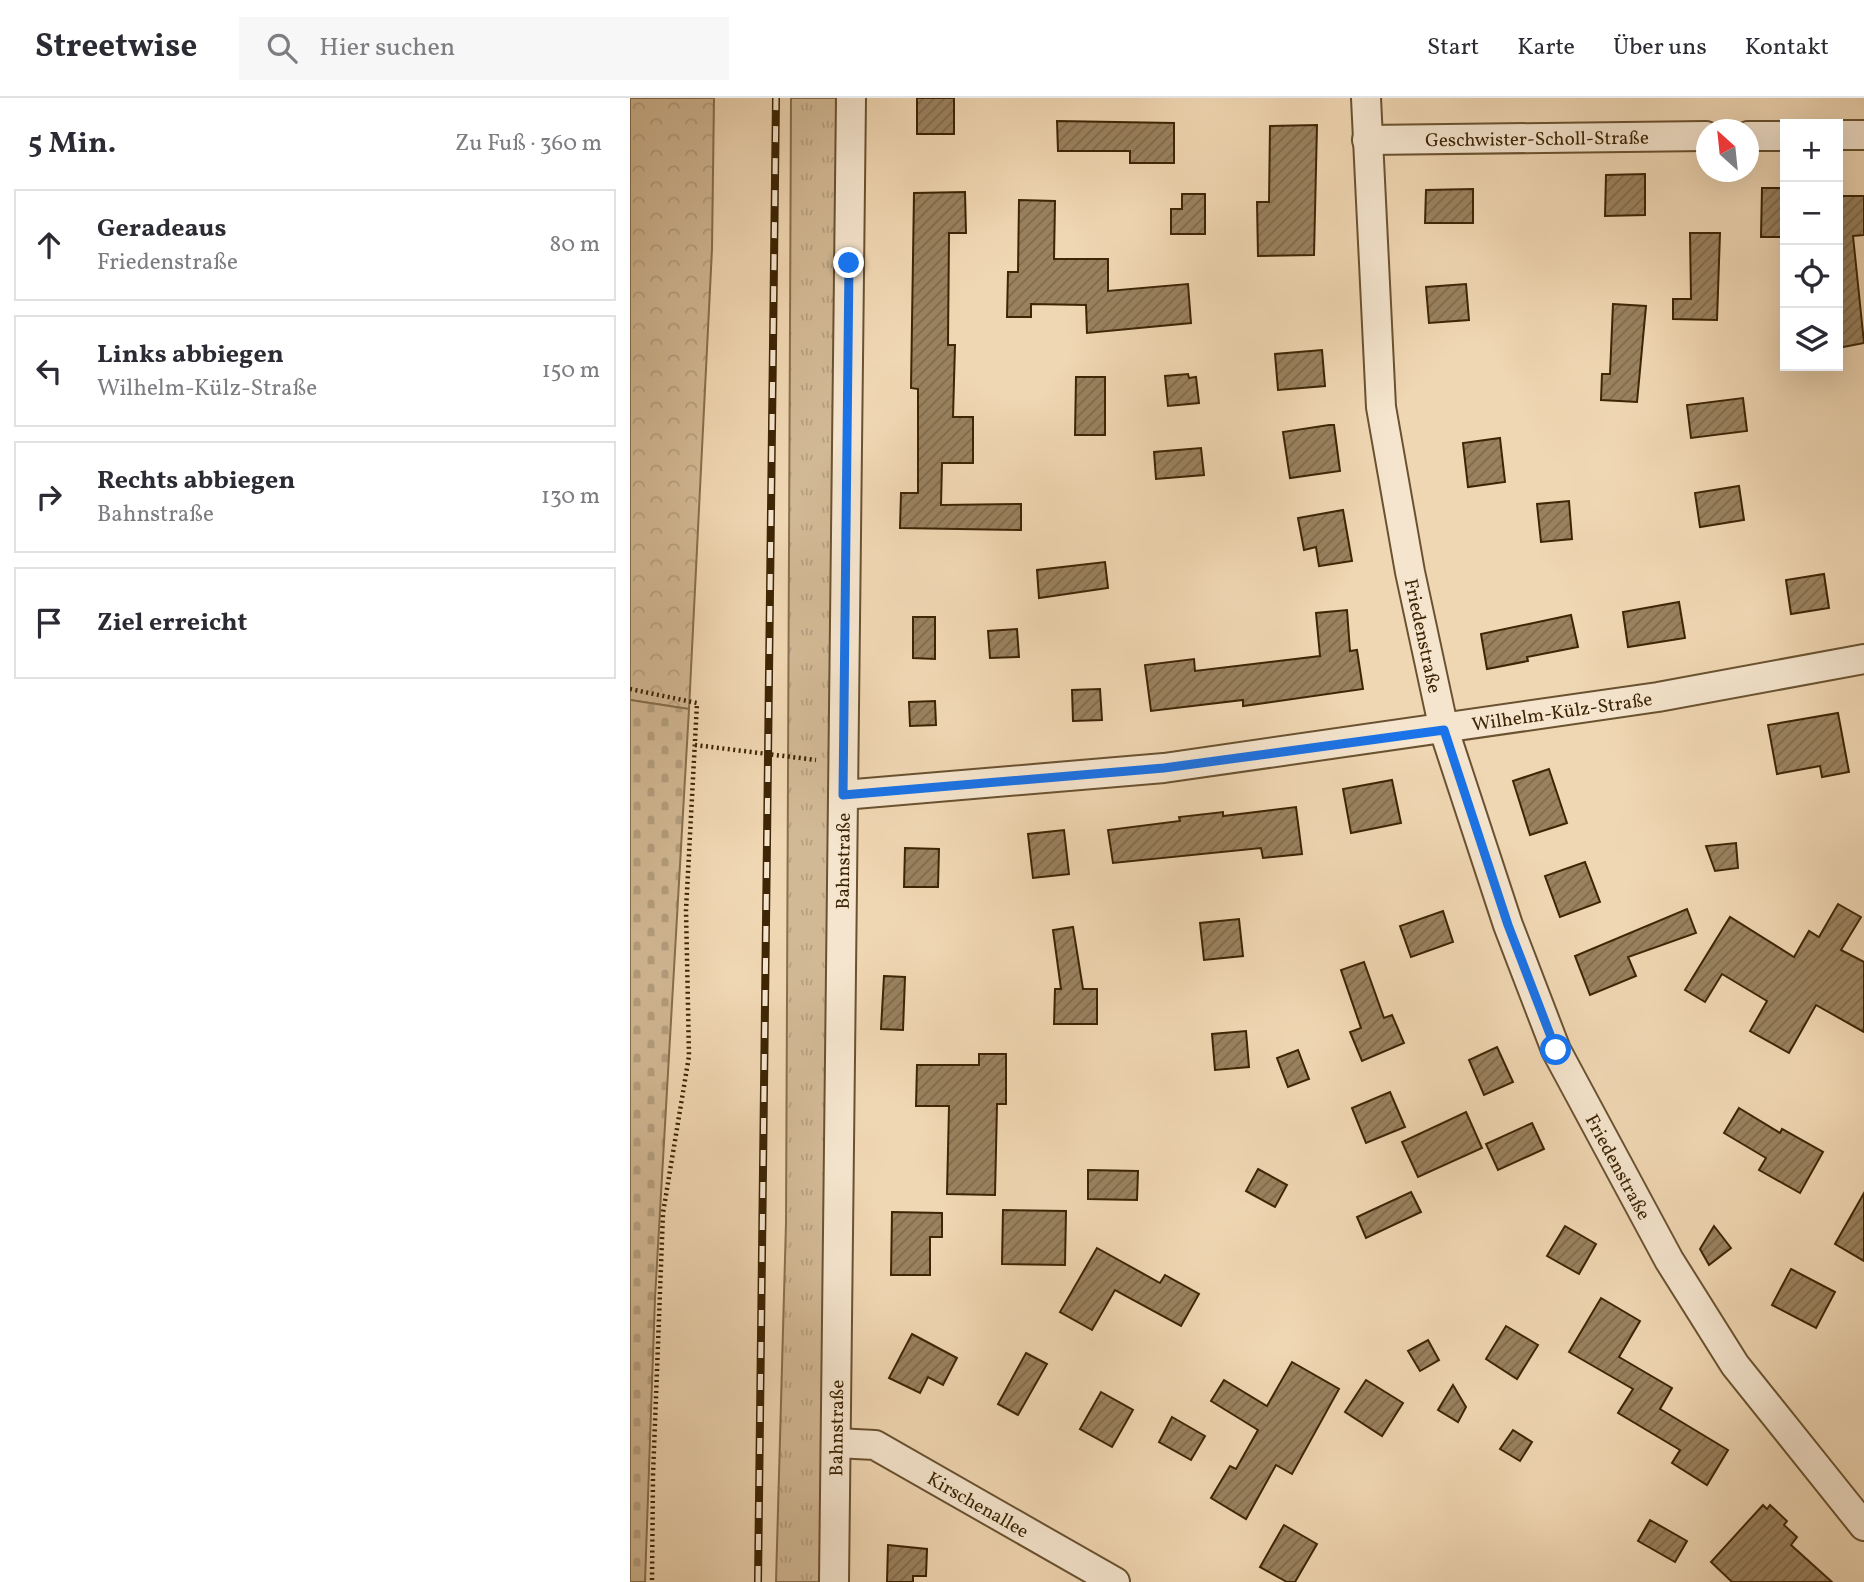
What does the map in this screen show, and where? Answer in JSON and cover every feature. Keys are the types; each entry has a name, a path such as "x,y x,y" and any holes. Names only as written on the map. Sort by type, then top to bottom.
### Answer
{"street":[{"name":"Bahnstraße","path":"834,1582 851,98"},
{"name":"Friedenstraße","path":"1366,98 1381,407 1410,572 1444,730 1522,962 1556,1050 1668,1260 1735,1365 1864,1526"},
{"path":"1843,135 1864,135"},
{"name":"Geschwister-Scholl-Straße","path":"1367,140 1696,136"},
{"path":"1759,136 1780,136"},
{"name":"Wilhelm-Külz-Straße","path":"843,795 1164,768 1444,730 1658,697 1864,659"},
{"name":"Kirschenallee","path":"836,1443 875,1445 1115,1582"}],"path":[{"path":"630,690 698,703 686,909 689,1056 663,1213 653,1475 652,1582"},
{"path":"695,745 843,764"}],"green space":[{"path":"630,98 714,98 712,249 689,709 630,700"},
{"path":"791,98 840,98 823,1582 776,1582 786,1223"},
{"path":"630,700 689,709 655,1298 645,1582 630,1582"}],"building":[{"path":"917,98 954,98 954,134 917,134"},
{"path":"1057,121 1174,123 1174,163 1130,163 1130,151 1058,151"},
{"path":"1317,125 1314,255 1258,256 1257,202 1269,202 1270,126"},
{"path":"1645,174 1645,215 1605,216 1606,175"},
{"path":"1762,188 1780,188 1780,237 1761,237"},
{"path":"1473,189 1473,223 1425,223 1426,190"},
{"path":"965,192 966,233 949,233 948,345 955,345 953,417 973,417 973,463 942,463 941,505 1021,504 1021,530 900,528 901,493 918,493 918,389 911,388 914,193"},
{"path":"1182,194 1205,194 1205,234 1171,234 1171,209 1182,209"},
{"path":"1843,196 1864,196 1864,235 1853,236 1864,343 1843,347"},
{"path":"1019,200 1055,201 1054,259 1108,259 1108,291 1188,284 1191,323 1087,333 1086,305 1031,304 1031,317 1007,317 1008,272 1018,272"},
{"path":"1690,233 1720,233 1717,320 1673,319 1673,299 1691,299"},
{"path":"1466,284 1469,320 1429,323 1426,287"},
{"path":"1613,304 1646,306 1637,402 1601,400 1602,374 1610,374"},
{"path":"1322,350 1325,386 1278,390 1275,354"},
{"path":"1188,374 1189,378 1196,377 1199,403 1168,406 1165,376"},
{"path":"1076,377 1105,377 1105,435 1075,435"},
{"path":"1743,398 1747,431 1691,438 1687,405"},
{"path":"1334,425 1340,471 1290,478 1283,432"},
{"path":"1500,438 1505,482 1468,487 1463,443"},
{"path":"1201,448 1204,475 1156,479 1154,452"},
{"path":"1739,486 1744,520 1700,527 1695,493"},
{"path":"1569,501 1572,539 1541,542 1537,504"},
{"path":"1343,510 1352,561 1319,566 1316,547 1304,550 1298,518"},
{"path":"1105,562 1108,588 1039,598 1037,570"},
{"path":"1824,574 1829,608 1791,614 1786,580"},
{"path":"1679,602 1685,638 1628,647 1623,612"},
{"path":"1347,610 1350,651 1357,650 1363,689 1243,706 1243,700 1151,711 1145,665 1194,659 1195,671 1320,656 1316,613"},
{"path":"1571,615 1578,647 1527,657 1528,661 1487,669 1481,634"},
{"path":"913,617 935,617 935,659 913,658"},
{"path":"1017,629 1019,657 990,658 988,631"},
{"path":"1100,689 1102,720 1073,721 1072,690"},
{"path":"935,701 936,725 910,726 909,702"},
{"path":"1838,713 1849,772 1822,777 1820,766 1777,774 1768,725"},
{"path":"1549,769 1567,823 1530,835 1513,781"},
{"path":"1392,780 1401,823 1351,833 1343,789"},
{"path":"1296,807 1302,854 1263,858 1261,848 1113,863 1108,830 1180,821 1179,817 1223,812 1223,816"},
{"path":"1064,830 1069,874 1033,878 1028,834"},
{"path":"1736,843 1738,868 1715,871 1706,846"},
{"path":"905,848 939,849 938,887 904,887"},
{"path":"1585,862 1600,902 1560,917 1545,876"},
{"path":"1838,904 1861,917 1841,950 1864,962 1864,1032 1816,1005 1789,1053 1750,1031 1767,1001 1722,974 1705,1002 1685,990 1730,917 1794,957 1809,931 1819,937"},
{"path":"1687,909 1696,933 1628,957 1636,976 1590,995 1575,956"},
{"path":"1443,911 1453,942 1411,957 1400,926"},
{"path":"1239,919 1243,956 1204,960 1200,923"},
{"path":"1073,927 1083,989 1097,989 1097,1024 1054,1024 1055,989 1061,989 1053,930"},
{"path":"1364,962 1384,1018 1392,1015 1404,1043 1362,1061 1350,1032 1361,1028 1341,970"},
{"path":"884,976 905,977 903,1030 881,1029"},
{"path":"1246,1031 1249,1067 1215,1070 1212,1034"},
{"path":"1497,1047 1513,1082 1484,1095 1469,1060"},
{"path":"1298,1050 1309,1079 1288,1087 1277,1058"},
{"path":"979,1054 1006,1054 1006,1104 997,1104 995,1195 947,1194 949,1106 916,1106 917,1065 979,1065"},
{"path":"1390,1092 1405,1127 1366,1143 1352,1108"},
{"path":"1739,1108 1780,1133 1782,1129 1823,1152 1800,1193 1759,1170 1766,1158 1724,1133"},
{"path":"1466,1112 1482,1148 1418,1177 1402,1142"},
{"path":"1532,1123 1544,1149 1498,1170 1486,1144"},
{"path":"1258,1169 1287,1185 1275,1207 1246,1191"},
{"path":"1088,1170 1138,1171 1137,1200 1088,1199"},
{"path":"1411,1192 1421,1212 1366,1238 1357,1217"},
{"path":"1864,1193 1864,1261 1835,1244"},
{"path":"1003,1210 1066,1211 1065,1265 1002,1264"},
{"path":"892,1212 942,1213 942,1237 930,1237 930,1275 891,1275"},
{"path":"1565,1226 1596,1244 1579,1274 1547,1256"},
{"path":"1714,1226 1731,1248 1709,1265 1700,1249"},
{"path":"1097,1248 1160,1283 1165,1275 1199,1294 1181,1326 1115,1290 1092,1330 1060,1312"},
{"path":"1791,1269 1835,1292 1816,1328 1772,1305"},
{"path":"1601,1298 1640,1321 1619,1357 1672,1388 1660,1409 1728,1450 1707,1485 1672,1463 1680,1450 1618,1413 1633,1389 1569,1352"},
{"path":"1506,1326 1538,1345 1517,1379 1486,1359"},
{"path":"912,1334 957,1358 943,1385 928,1377 920,1393 889,1378"},
{"path":"1428,1340 1439,1360 1420,1371 1408,1351"},
{"path":"1026,1353 1047,1364 1018,1415 998,1404"},
{"path":"1292,1362 1339,1389 1292,1474 1276,1465 1246,1519 1211,1498 1230,1466 1236,1469 1258,1430 1211,1401 1224,1380 1267,1406"},
{"path":"1366,1380 1403,1403 1382,1436 1345,1412"},
{"path":"1453,1385 1466,1407 1458,1422 1438,1410"},
{"path":"1101,1392 1133,1410 1112,1447 1080,1429"},
{"path":"1172,1417 1205,1436 1191,1460 1159,1442"},
{"path":"1513,1430 1532,1442 1520,1461 1500,1449"},
{"path":"1763,1505 1767,1509 1770,1505 1787,1521 1784,1525 1797,1537 1791,1545 1832,1582 1732,1582 1711,1562"},
{"path":"1650,1520 1687,1541 1675,1562 1638,1541"},
{"path":"1284,1525 1317,1544 1295,1582 1287,1582 1260,1567"},
{"path":"888,1545 927,1549 926,1576 913,1576 913,1582 887,1582"}],"railway":[{"path":"758,1582 776,98"}],"route":[{"path":"849,263 843,795 1164,768 1444,730 1508,925 1556,1050"}]}
